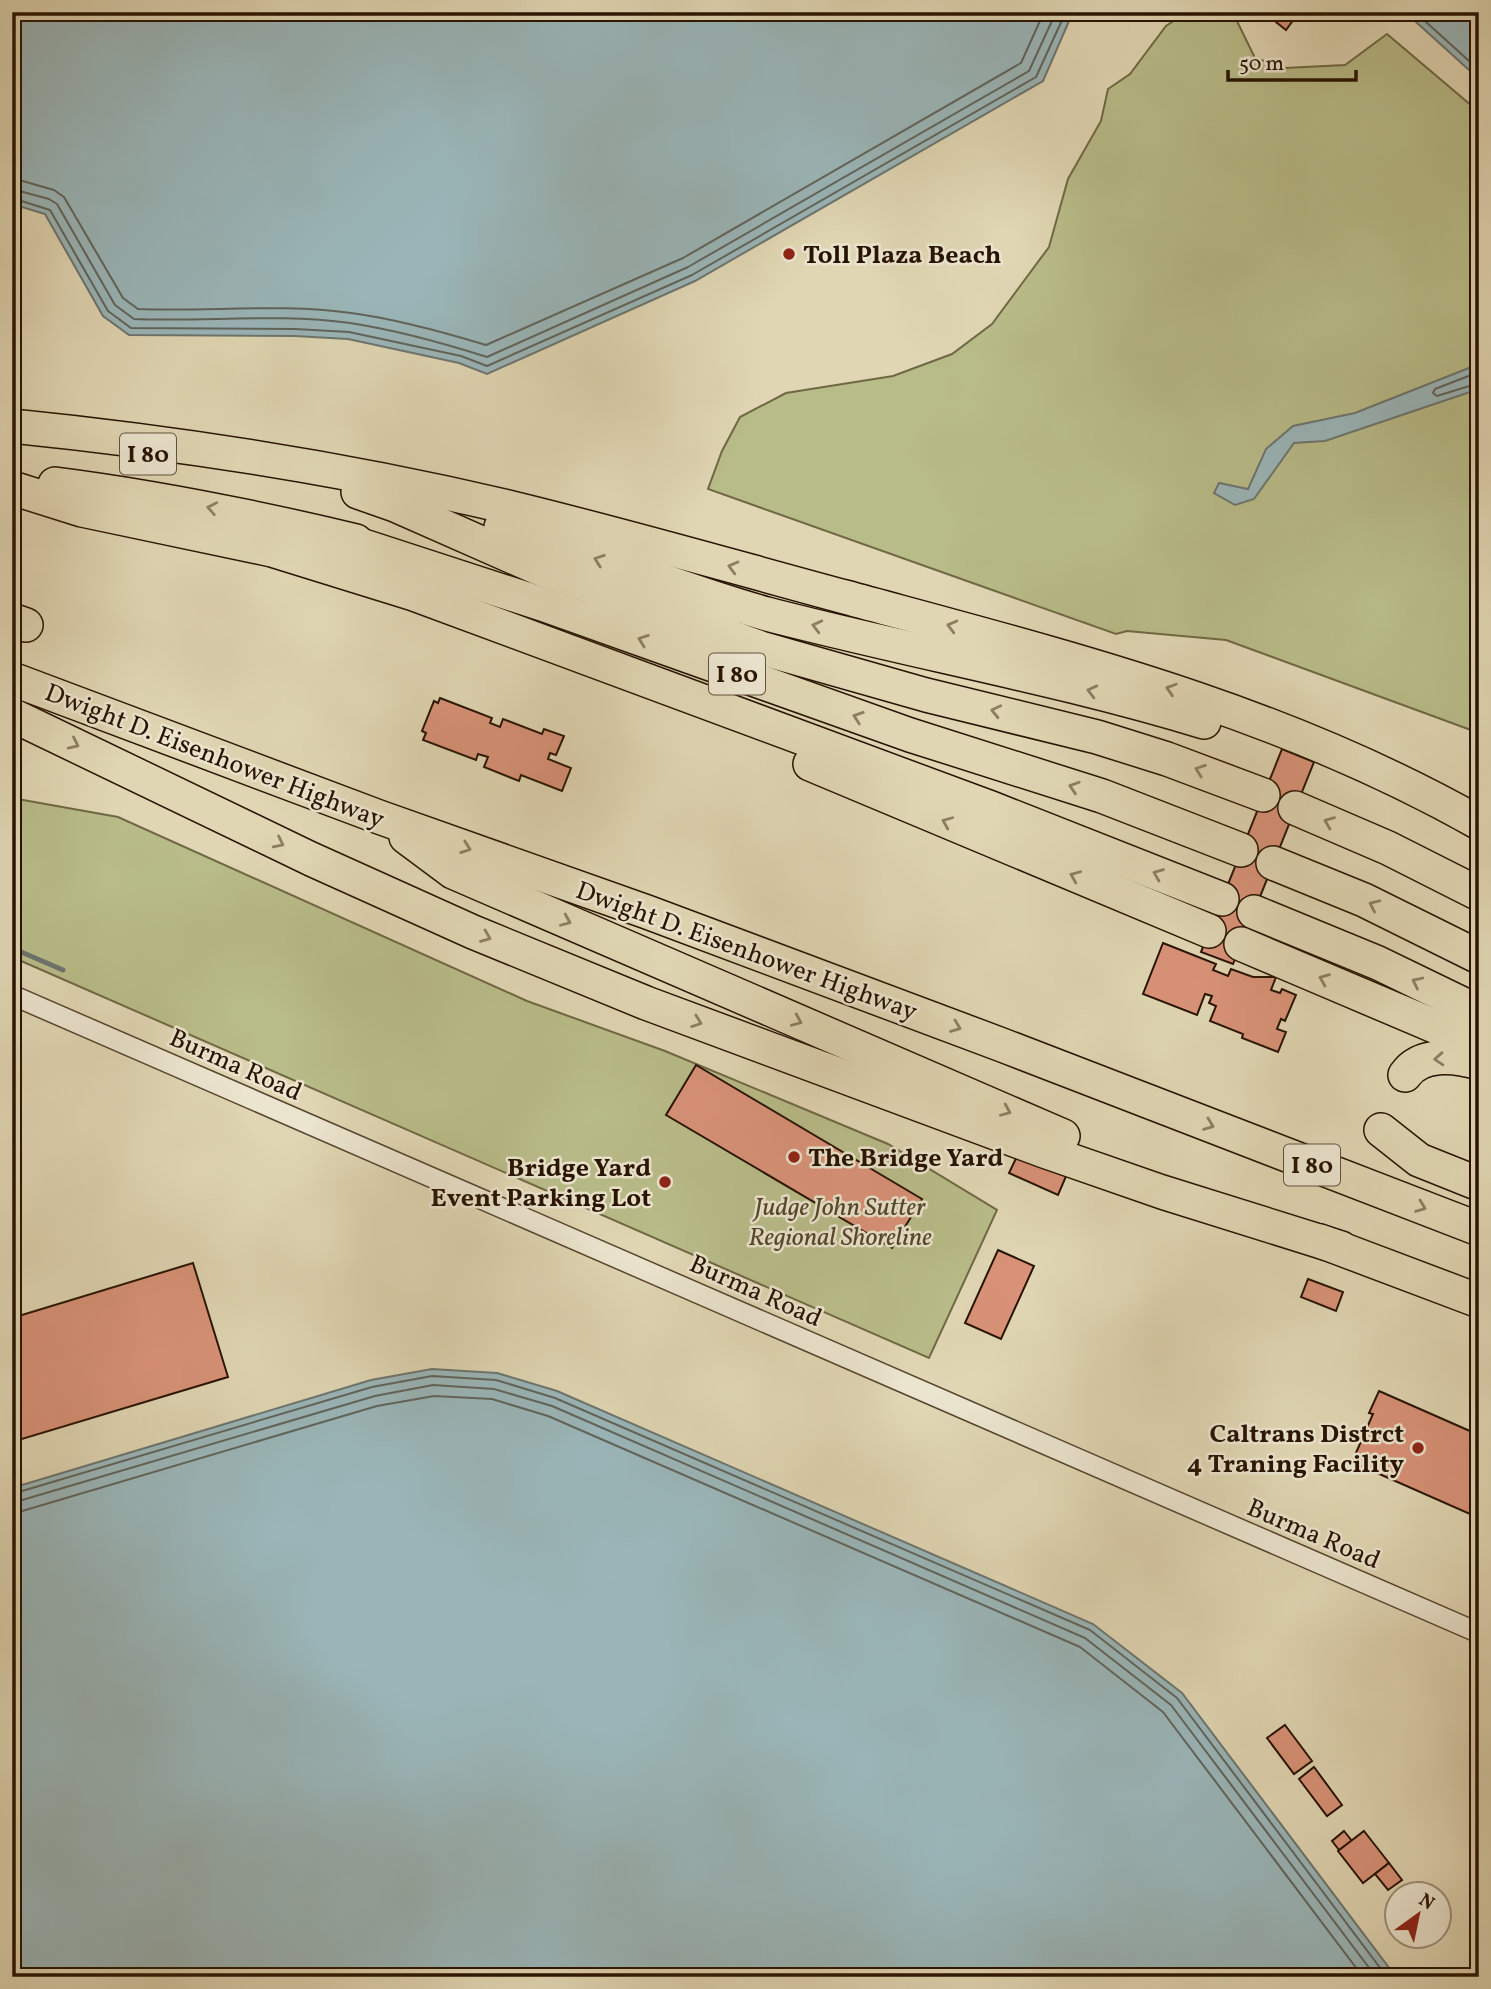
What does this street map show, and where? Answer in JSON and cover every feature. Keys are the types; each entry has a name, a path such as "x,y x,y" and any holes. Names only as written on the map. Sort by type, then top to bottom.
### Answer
{"highway":[{"path":"12,426 190,448 427,489 547,517 999,639 1142,679 1259,720 1375,769 1479,823"},
{"name":"I 80","path":"12,440 134,452 258,471 349,489 395,505 555,574 761,648 926,695 1097,737 1167,759 1263,795"},
{"name":"I 80","path":"12,478 204,506 377,545 512,563 555,574"},
{"name":"I 80","path":"12,488 82,510 272,550 402,590 530,635 966,799 1222,899"},
{"path":"349,489 507,529 764,613 1110,696 1234,732 1302,757 1354,781 1479,848"},
{"name":"I 80","path":"12,513 96,526 198,547 340,588 411,612 806,762 1209,931"},
{"name":"I 80","path":"336,537 542,604 910,735 1102,796 1241,849"},
{"name":"Dwight D. Eisenhower Highway","path":"12,679 379,817 647,912 977,1035 1479,1229"},
{"path":"12,715 311,859 473,932 646,1003 1044,1151 1162,1192 1341,1248"},
{"path":"1295,808 1388,848 1479,894"},
{"path":"379,817 453,872 1187,1190 1479,1301"},
{"path":"1273,863 1364,900 1479,957"},
{"path":"1254,912 1378,963 1479,1012"},
{"path":"1241,944 1479,1045"},
{"path":"1405,1075 1415,1064 1429,1059 1455,1058 1479,1062"},
{"path":"1381,1130 1419,1160 1479,1184"}],"street":[{"name":"Burma Road","path":"12,995 1479,1633"}],"green space":[{"path":"1187,12 1233,13 1255,58 1285,68 1345,65 1387,34 1479,112 1479,733 1226,640 1127,631 1116,634 708,489 722,451 740,417 786,393 893,376 952,354 992,324 1049,247 1068,179 1101,121 1108,89 1130,74 1166,26"},
{"name":"Judge John Sutter Regional Shoreline","path":"12,798 118,817 527,1001 665,1051 888,1144 997,1210 929,1358 12,957"}],"water":[{"path":"12,12 1080,12 1069,21 1043,81 695,281 487,374 459,363 348,339 129,335 103,316 45,214 12,204"},
{"path":"1405,12 1479,12 1479,79"},
{"path":"1479,364 1479,389 1325,441 1294,443 1254,499 1235,505 1214,493 1219,483 1248,489 1266,449 1293,426 1355,413"},
{"path":"432,1369 497,1373 557,1391 1093,1624 1182,1693 1396,1977 12,1977 12,1488 371,1380"}],"building":[{"path":"1283,12 1294,19 1286,30 1276,22"},
{"path":"440,698 492,718 490,723 500,727 503,719 542,734 544,729 564,736 556,755 550,753 548,759 571,768 562,791 521,775 519,781 484,767 488,757 478,754 476,760 423,740 426,733 422,731 434,701 438,703"},
{"path":"1282,749 1314,762 1233,964 1201,952"},
{"path":"1163,943 1216,964 1213,970 1228,976 1231,969 1253,977 1276,977 1271,990 1280,993 1282,989 1296,995 1285,1021 1281,1019 1277,1029 1286,1032 1278,1052 1242,1038 1243,1034 1210,1021 1216,1006 1209,1003 1212,996 1205,994 1197,1015 1143,994"},
{"name":"The Bridge Yard","path":"696,1065 922,1199 892,1248 666,1115"},
{"path":"1019,1152 1067,1174 1058,1195 1009,1173"},
{"path":"998,1250 1034,1266 1001,1339 965,1323"},
{"path":"193,1263 228,1377 12,1442 12,1318"},
{"path":"1308,1279 1343,1292 1336,1311 1301,1297"},
{"name":"Caltrans Distrct 4 Traning Facility","path":"1379,1391 1479,1435 1479,1518 1352,1462 1373,1414 1369,1413"},
{"path":"1285,1725 1312,1761 1294,1774 1267,1738"},
{"path":"1314,1767 1342,1805 1327,1816 1299,1779"},
{"path":"1344,1831 1352,1841 1339,1850 1332,1841"},
{"path":"1364,1831 1389,1863 1363,1883 1338,1851"},
{"path":"1389,1863 1402,1880 1382,1883 1375,1874"}],"waterway":[{"path":"12,948 63,970"}],"place":[{"name":"Toll Plaza Beach","path":"789,254"},
{"name":"The Bridge Yard","path":"794,1157"},
{"name":"Bridge Yard Event Parking Lot","path":"665,1182"},
{"name":"Caltrans Distrct 4 Traning Facility","path":"1418,1448"}]}
